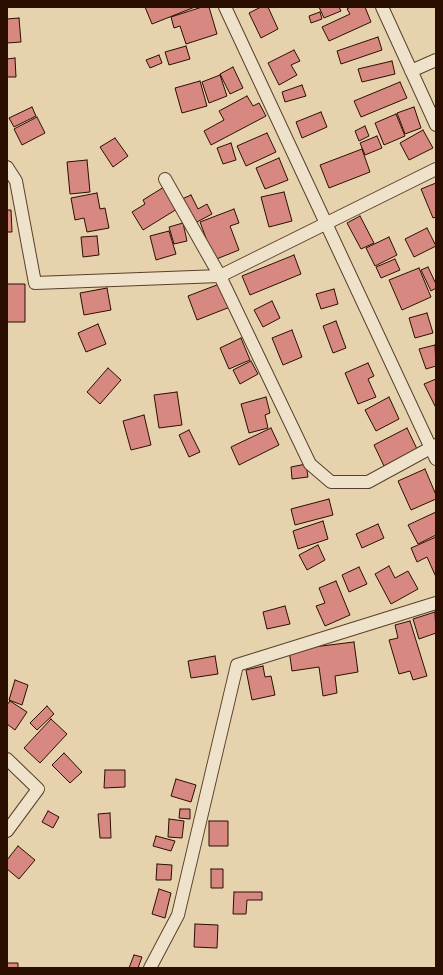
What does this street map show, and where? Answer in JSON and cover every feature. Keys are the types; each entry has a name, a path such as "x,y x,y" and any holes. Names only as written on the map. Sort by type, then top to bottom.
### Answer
{"street":[{"path":"165,179 220,276 310,464 331,482 368,482 434,451 225,7"},
{"path":"382,7 436,125"},
{"path":"411,71 436,60"},
{"path":"7,167 16,181 35,283 220,276 436,169"},
{"path":"150,968 178,916 237,665 436,602"},
{"path":"7,758 38,789 7,832"}],"building":[{"path":"145,7 195,7 152,24"},
{"path":"202,7 209,7 217,34 186,44 180,26 174,28 171,17"},
{"path":"261,7 268,7 278,29 261,38 249,13"},
{"path":"319,7 339,7 341,11 324,18"},
{"path":"350,7 365,7 371,22 329,41 322,27 350,14 347,9"},
{"path":"320,12 322,19 311,23 309,16"},
{"path":"19,18 21,42 7,43 7,19"},
{"path":"378,37 382,50 341,64 337,51"},
{"path":"186,46 190,59 169,65 165,52"},
{"path":"294,50 300,61 291,65 297,75 279,85 268,63"},
{"path":"159,55 162,63 150,68 146,60"},
{"path":"15,58 16,77 7,77 7,59"},
{"path":"392,61 395,74 362,82 358,69"},
{"path":"233,67 243,88 230,94 220,74"},
{"path":"220,75 227,96 209,103 202,82"},
{"path":"200,81 207,106 182,113 175,88"},
{"path":"400,82 407,98 361,117 354,101"},
{"path":"302,85 306,96 285,102 282,92"},
{"path":"247,96 253,106 259,103 266,116 211,145 204,131 224,120 219,111"},
{"path":"32,107 36,116 14,127 9,118"},
{"path":"414,107 421,128 405,134 397,113"},
{"path":"321,112 327,127 302,138 296,122"},
{"path":"396,114 405,136 384,145 375,123"},
{"path":"37,117 45,133 22,145 14,129"},
{"path":"365,126 369,136 359,141 355,131"},
{"path":"423,130 433,148 409,160 400,143"},
{"path":"267,133 276,152 246,166 237,146"},
{"path":"377,136 382,148 365,155 360,143"},
{"path":"115,138 128,156 113,167 100,147"},
{"path":"231,143 236,160 223,164 217,148"},
{"path":"362,149 370,172 329,188 320,165"},
{"path":"279,158 288,180 265,189 256,168"},
{"path":"87,160 90,192 70,194 67,162"},
{"path":"436,183 436,217 433,218 421,189"},
{"path":"164,187 177,209 143,230 132,212 145,204 143,200"},
{"path":"284,192 292,221 269,227 261,197"},
{"path":"97,193 100,209 105,208 109,228 87,232 84,218 75,220 71,198"},
{"path":"191,195 198,209 207,204 212,214 195,223 182,199"},
{"path":"234,209 239,223 230,226 239,250 214,260 200,222"},
{"path":"7,210 11,210 12,232 7,232"},
{"path":"360,216 374,243 361,249 347,223"},
{"path":"183,223 187,241 174,244 169,227"},
{"path":"427,228 436,246 414,257 405,239"},
{"path":"169,231 176,254 156,260 150,236"},
{"path":"97,236 99,255 83,257 81,237"},
{"path":"389,237 397,255 375,266 366,248"},
{"path":"294,255 301,274 250,295 242,276"},
{"path":"395,259 400,270 381,278 376,267"},
{"path":"428,267 436,284 436,288 431,291 421,270"},
{"path":"419,268 431,297 402,310 389,280"},
{"path":"222,283 230,307 197,320 188,296"},
{"path":"7,284 25,284 25,322 7,322"},
{"path":"107,288 111,310 84,315 80,293"},
{"path":"334,289 338,304 321,309 316,294"},
{"path":"272,301 280,318 263,327 254,310"},
{"path":"427,313 433,333 415,338 409,318"},
{"path":"336,321 346,348 333,353 323,326"},
{"path":"98,324 106,344 86,352 78,333"},
{"path":"292,330 302,357 283,365 272,338"},
{"path":"241,338 250,360 229,369 220,348"},
{"path":"435,345 436,366 426,369 419,349"},
{"path":"251,361 258,374 240,384 233,370"},
{"path":"368,363 374,376 368,379 376,397 358,404 345,373"},
{"path":"108,368 121,380 100,404 87,392"},
{"path":"436,379 436,408 424,384"},
{"path":"177,392 182,425 159,428 154,395"},
{"path":"266,397 270,413 265,415 268,428 249,433 241,404"},
{"path":"389,397 399,419 376,431 365,410"},
{"path":"144,415 151,445 131,450 123,421"},
{"path":"271,428 279,445 239,465 231,447"},
{"path":"407,428 417,449 384,466 374,445"},
{"path":"189,430 200,452 189,457 179,435"},
{"path":"306,464 308,477 292,479 291,467"},
{"path":"425,469 436,495 436,499 411,510 398,481"},
{"path":"329,499 333,515 295,525 291,509"},
{"path":"436,512 436,535 418,544 408,525"},
{"path":"323,521 328,539 298,549 293,531"},
{"path":"378,524 384,538 362,548 356,534"},
{"path":"436,537 436,577 427,557 417,562 411,548"},
{"path":"318,545 325,560 307,570 299,555"},
{"path":"389,566 395,578 408,571 418,589 391,604 375,574"},
{"path":"359,567 367,584 349,592 342,575"},
{"path":"336,581 350,615 325,626 316,606 325,603 319,588"},
{"path":"285,606 290,624 267,629 263,612"},
{"path":"435,612 436,633 419,639 413,619"},
{"path":"410,621 427,676 413,680 410,671 399,674 389,640 398,638 395,625"},
{"path":"354,642 358,672 335,676 337,693 323,696 319,667 292,671 289,650"},
{"path":"215,656 218,674 191,678 188,661"},
{"path":"263,666 265,677 271,676 275,695 252,700 246,670"},
{"path":"15,680 28,685 22,705 9,700"},
{"path":"10,701 27,712 15,730 7,724 7,705"},
{"path":"47,706 54,714 37,730 30,723"},
{"path":"51,719 67,734 40,763 24,748"},
{"path":"64,753 82,772 70,783 52,765"},
{"path":"105,770 125,770 125,787 104,788"},
{"path":"176,779 196,785 191,802 171,796"},
{"path":"180,809 190,809 190,819 179,818"},
{"path":"48,811 59,817 53,828 42,822"},
{"path":"110,813 111,838 100,838 98,814"},
{"path":"169,819 184,821 182,838 168,837"},
{"path":"209,821 228,821 228,846 209,846"},
{"path":"156,836 175,841 171,851 153,846"},
{"path":"18,846 35,860 19,879 7,869 7,860"},
{"path":"157,864 172,865 171,880 156,880"},
{"path":"211,869 223,869 223,888 211,888"},
{"path":"159,889 171,893 165,918 152,914"},
{"path":"234,892 262,892 262,900 247,900 246,914 233,914"},
{"path":"195,924 218,925 217,948 194,947"},
{"path":"134,955 142,957 138,968 129,968"},
{"path":"7,963 18,963 18,968 7,968"}]}
